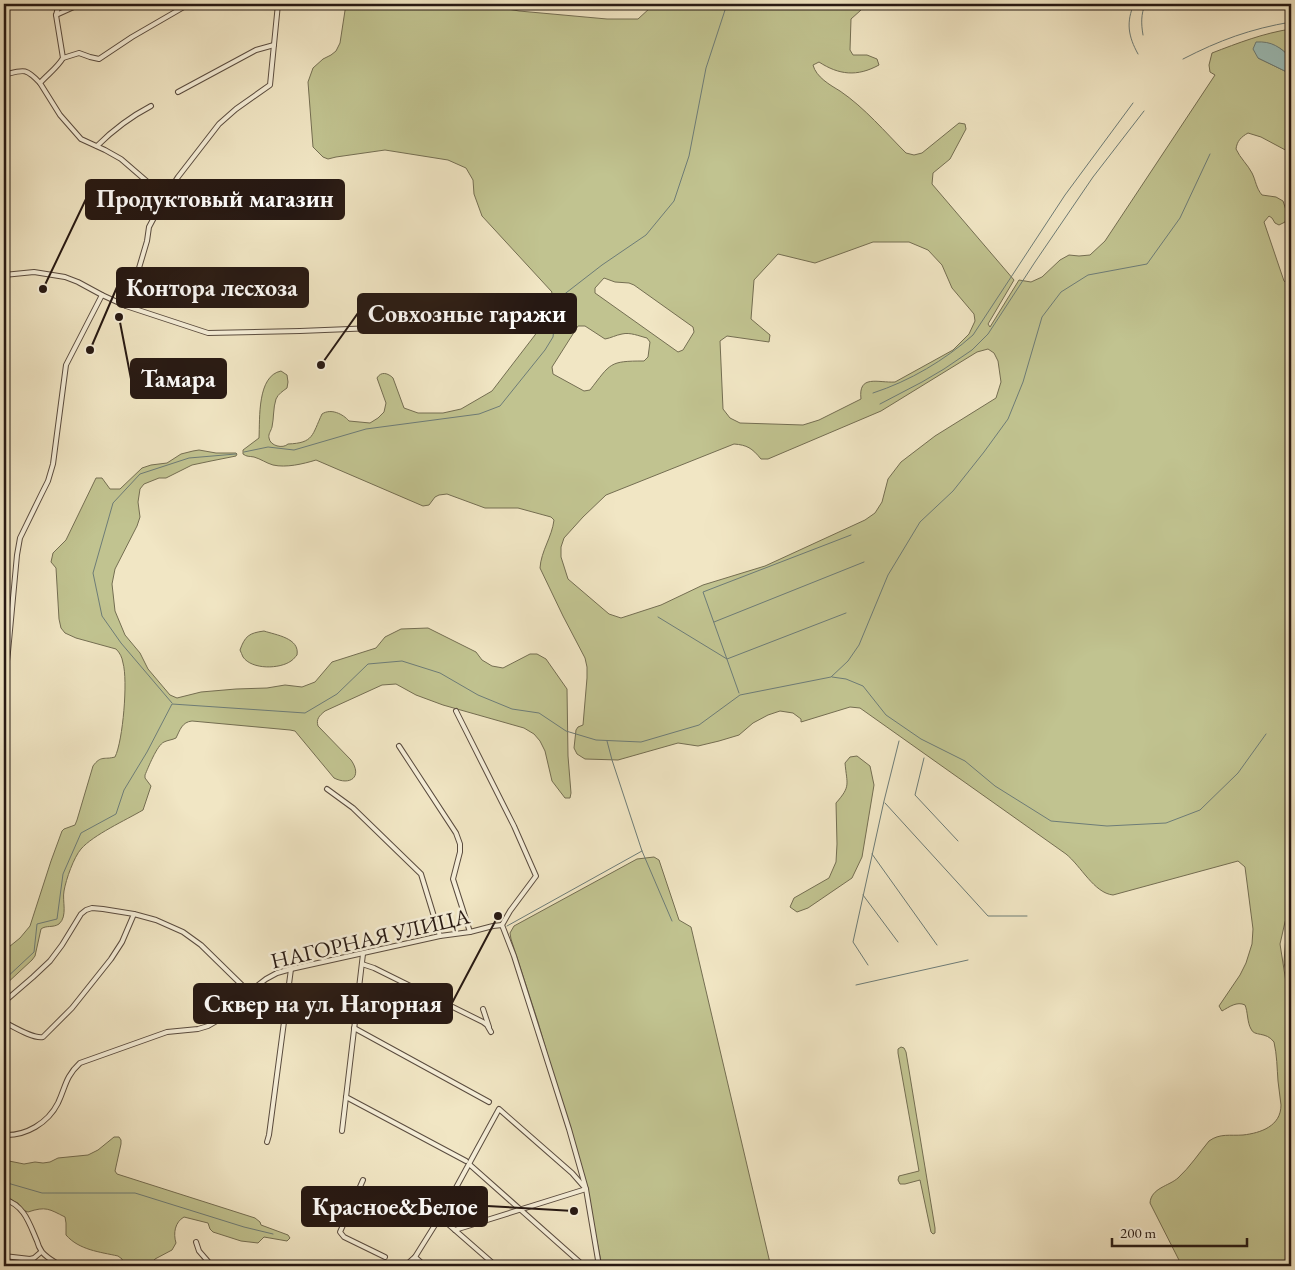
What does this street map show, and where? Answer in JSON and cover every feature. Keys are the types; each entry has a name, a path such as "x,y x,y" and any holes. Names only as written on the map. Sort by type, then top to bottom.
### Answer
{"street":[{"path":"40,82 47,74 58,67 63,58 56,15 59,4"},
{"path":"56,15 77,4"},
{"path":"63,58 79,53 99,59 132,37 189,4"},
{"path":"126,306 139,268 149,228 165,196 219,124 236,109 270,85 278,4"},
{"path":"178,92 256,50 274,45"},
{"path":"4,75 22,70 32,74 40,82 60,115 81,139 121,159 165,196"},
{"path":"97,146 129,118 151,106"},
{"path":"4,275 34,272 65,277 126,306 208,333 399,327"},
{"path":"4,688 20,538 48,481 53,464 66,366 102,295"},
{"path":"456,711 514,826 536,876 502,925 514,956 569,1129 586,1189 599,1266"},
{"path":"399,746 456,833 460,844 460,852 453,878 470,932"},
{"path":"327,789 353,808 421,874 440,936"},
{"path":"4,1002 50,962 81,914 86,910 98,908 156,920 183,932 201,945 249,992"},
{"path":"4,1022 38,1038 44,1037 72,1008 111,960 122,942 134,914"},
{"name":"НАГОРНАЯ УЛИЦА","path":"4,1135 22,1133 44,1121 57,1103 68,1078 80,1063 167,1032 198,1029 208,1026 222,1018 249,992 277,973 440,936 502,925"},
{"path":"342,1131 363,954"},
{"path":"362,964 374,968 484,1022 491,1032 483,1009"},
{"path":"267,1142 271,1125 291,969"},
{"path":"354,1028 489,1102"},
{"path":"346,1097 467,1163 584,1266"},
{"path":"405,1266 415,1257 440,1217 467,1163 499,1109 572,1173 586,1189"},
{"path":"363,1180 340,1230 341,1235 385,1257"},
{"path":"455,1230 586,1189"},
{"path":"4,1200 19,1207 27,1219 41,1252 61,1266"},
{"path":"440,1217 496,1266"},
{"path":"196,1242 199,1251 212,1266"},
{"path":"4,1256 30,1259 41,1252"},
{"path":"415,1257 425,1266"}],"green space":[{"path":"346,4 480,4 519,11 607,19 638,19 652,4 864,4 861,10 851,19 850,50 853,55 867,55 877,59 879,65 856,73 848,73 834,70 819,62 813,65 817,73 824,80 866,113 906,153 914,155 922,153 959,123 965,124 966,129 950,159 933,173 932,184 1014,280 988,324 990,327 1019,280 1031,282 1042,277 1060,260 1069,255 1090,255 1105,241 1215,75 1210,72 1209,65 1212,53 1241,42 1291,29 1291,58 1280,48 1258,58 1291,74 1291,153 1261,137 1248,133 1237,144 1236,149 1250,170 1262,195 1276,197 1283,201 1287,213 1285,222 1279,225 1269,216 1264,222 1284,281 1291,284 1291,907 1280,944 1291,1014 1291,1266 1182,1266 1150,1203 1154,1194 1178,1178 1213,1138 1243,1135 1263,1130 1274,1123 1280,1112 1281,1105 1274,1042 1267,1036 1253,1031 1245,1005 1236,1004 1222,1011 1219,1006 1240,975 1252,944 1253,929 1245,867 1238,861 1113,895 1106,893 1094,884 1066,854 860,708 850,707 801,722 801,719 793,713 780,711 753,723 739,735 719,741 698,746 678,743 618,760 585,759 577,754 574,748 576,730 583,725 587,678 585,658 540,568 542,556 553,526 554,520 551,517 518,508 485,508 447,494 435,497 429,505 423,506 316,460 294,465 278,466 243,454 243,450 259,438 261,399 264,389 273,374 281,371 287,375 287,388 276,399 272,427 269,434 270,441 277,446 286,446 308,440 322,414 325,412 337,413 349,421 370,423 378,418 384,412 386,403 377,378 383,374 393,378 404,408 418,413 443,413 461,409 492,391 543,323 552,292 482,216 474,194 473,180 466,168 448,160 385,150 328,159 323,157 313,147 308,82 313,68 336,51 340,43","holes":["873,242 909,242 928,250 942,265 952,288 974,314 975,321 969,334 953,350 895,382 870,381 866,383 861,391 861,399 819,420 803,425 740,423 730,418 723,409 720,341 727,336 769,342 770,335 751,319 754,280 778,254 815,263","604,278 634,285 693,327 694,332 683,350 678,352 595,293 595,288","578,326 585,326 605,339 620,334 634,334 647,338 650,342 648,357 644,361 612,365 602,374 590,390 584,391 553,374 552,367","988,349 994,353 998,361 1001,382 996,398 935,436 901,462 888,479 882,502 875,513 865,520 765,566 703,585 661,605 621,618 609,614 568,579 561,557 561,547 564,538 606,495 734,444 749,448 761,459 768,459 881,411 977,352"]},
{"path":"199,450 237,454 236,456 192,465 166,478 159,478 144,484 140,489 138,502 140,517 115,569 112,584 115,611 125,635 140,653 148,669 170,695 177,698 201,692 285,685 302,687 315,682 332,662 376,648 385,637 401,629 428,628 476,652 482,660 492,666 503,668 530,654 537,654 546,659 567,689 570,798 565,798 552,781 545,751 534,734 524,728 443,705 416,695 396,684 382,685 325,711 318,718 318,726 351,760 354,766 355,775 350,780 345,781 334,778 295,731 192,721 182,727 176,738 166,741 158,747 145,775 151,786 143,810 93,838 78,853 65,886 62,921 57,925 41,929 35,956 4,986 4,951 20,938 30,926 62,831 75,825 93,766 101,759 115,757 122,725 125,683 120,654 116,649 76,638 65,633 61,628 56,568 51,562 53,553 66,540 96,478 102,478 110,489 120,489 142,468 167,463 181,454"},
{"path":"264,631 291,641 297,649 297,655 286,664 273,667 259,666 247,661 240,650 244,641 251,634"},
{"path":"857,756 870,766 874,785 862,857 852,878 808,908 797,912 790,907 794,898 829,878 836,862 836,803 844,793 847,785 845,763 850,757"},
{"path":"654,857 659,860 679,920 691,927 770,1263 769,1266 602,1266 586,1188 510,933 514,926 637,859"},
{"path":"1291,913 1291,1001 1284,962 1287,923"},
{"path":"901,1047 906,1052 935,1228 935,1233 933,1234 920,1180 900,1184 898,1180 899,1176 919,1171 898,1053 898,1049"},
{"path":"114,1137 119,1137 121,1140 115,1171 117,1174 255,1218 261,1225 288,1235 290,1238 287,1241 264,1237 258,1243 241,1241 213,1232 208,1223 184,1217 176,1228 176,1243 172,1250 155,1259 149,1266 124,1266 122,1259 118,1256 90,1250 71,1240 66,1235 65,1217 47,1209 28,1212 23,1210 18,1203 4,1197 4,1160 24,1164 43,1163 58,1158 88,1155 98,1150"}],"water":[{"path":"1256,42 1271,44 1287,54 1291,58 1291,74 1258,58 1253,49"}],"waterway":[{"path":"244,452 268,447 294,450 366,429 479,414 500,406 545,350 553,337 555,319 562,296 602,265 646,235 674,201 689,156 706,68 727,4"},
{"path":"1134,4 1131,11 1129,29 1138,54"},
{"path":"1143,35 1142,19 1145,4"},
{"path":"1183,59 1236,36 1291,22"},
{"path":"873,393 914,376 951,353 973,335 1065,195 1133,103"},
{"path":"880,404 944,369 972,350 988,334 1093,177 1144,111"},
{"path":"4,980 34,952 37,924 57,919 63,874 81,833 116,814 124,790 147,752 172,704 305,713 337,694 368,664 402,661 440,673 478,695 512,709 539,713 566,731 596,740 641,742 699,725 740,695 831,677 848,661 859,645 888,575 920,522 953,491 1008,419 1023,382 1042,317 1061,292 1088,275 1147,264 1180,218 1210,154"},
{"path":"172,703 121,643 102,616 93,573 113,503 140,474 189,458 236,454"},
{"path":"739,693 703,592 851,535"},
{"path":"714,622 864,562"},
{"path":"658,617 727,659 846,613"},
{"path":"832,677 846,679 863,686 886,715 921,739 965,761 995,786 1051,821 1107,826 1166,823 1200,810 1238,773 1266,734"},
{"path":"607,741 642,851 672,921"},
{"path":"868,965 853,942 899,741"},
{"path":"924,758 915,795 958,841"},
{"path":"885,803 988,916 1027,916"},
{"path":"507,926 642,851"},
{"path":"872,854 937,945"},
{"path":"863,895 898,942"},
{"path":"856,985 968,960"},
{"path":"4,1182 42,1193 135,1193 244,1227 273,1234"}],"place":[{"name":"Продуктовый магазин","path":"43,289"},
{"name":"Тамара","path":"119,317"},
{"name":"Контора лесхоза","path":"90,350"},
{"name":"Совхозные гаражи","path":"321,365"},
{"name":"Сквер на ул. Нагорная","path":"498,916"},
{"name":"Красное&Белое","path":"574,1211"}]}
